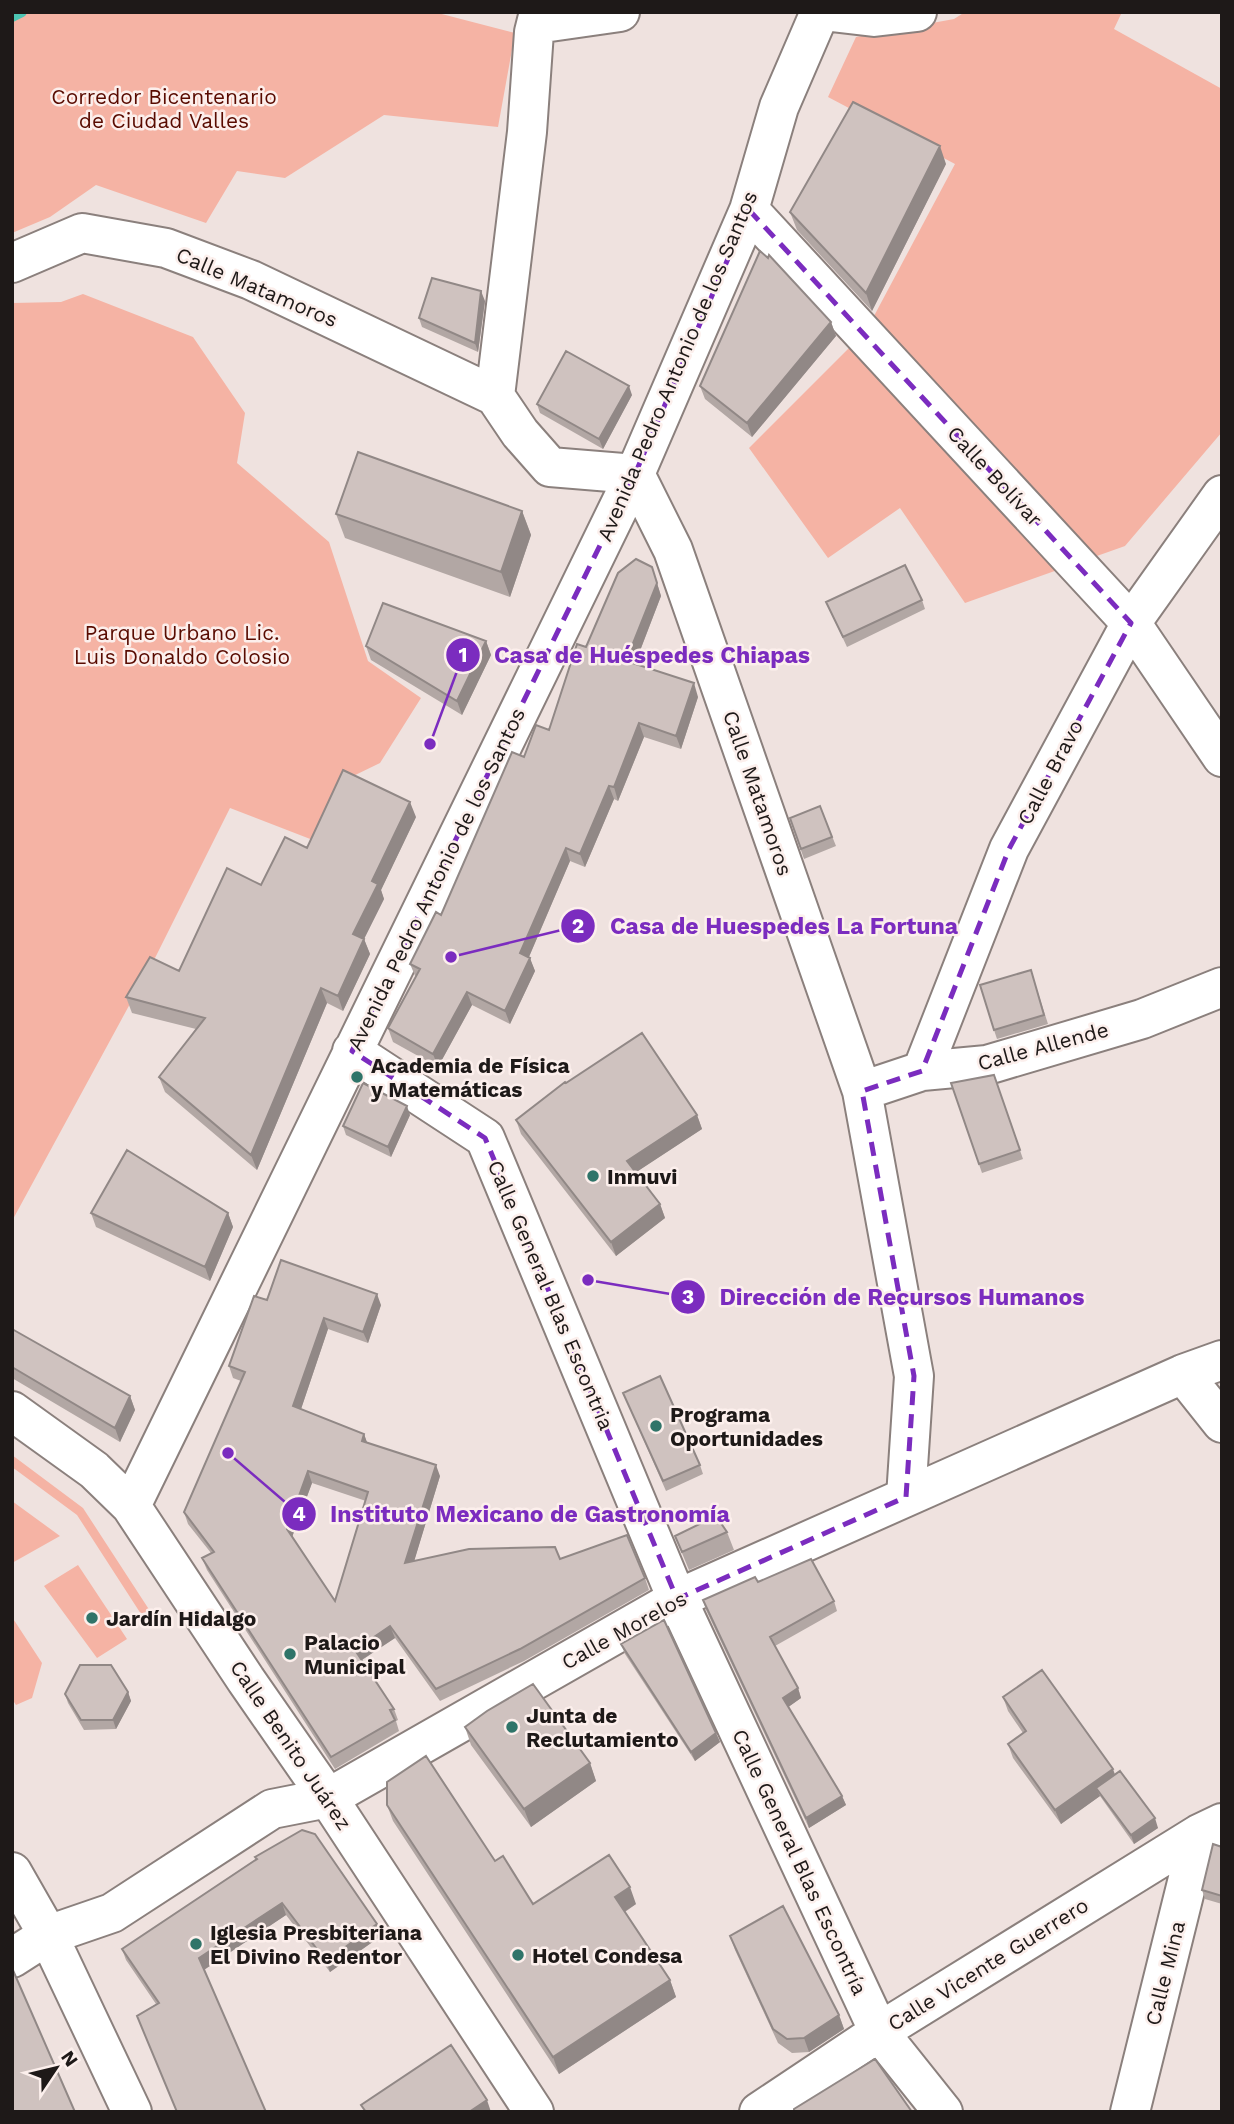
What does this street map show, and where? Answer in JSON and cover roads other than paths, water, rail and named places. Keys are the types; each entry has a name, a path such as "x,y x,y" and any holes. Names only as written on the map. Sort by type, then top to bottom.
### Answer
{"street":[{"path":"620,12 538,18 495,396 520,433 550,467 635,474"},
{"name":"Avenida Pedro Antonio de los Santos","path":"131,1506 635,474 748,210 779,107 820,12"},
{"path":"831,12 874,17 917,12"},
{"name":"Calle Bolívar","path":"748,210 1131,623 1222,757"},
{"name":"Calle Matamoros","path":"12,263 82,233 166,248 251,280 495,396"},
{"name":"Calle Matamoros","path":"635,474 673,550 862,1091 914,1376 906,1497"},
{"name":"Calle Bravo","path":"922,1070 1009,849 1131,623 1222,495"},
{"name":"Calle Allende","path":"862,1091 922,1070 987,1065 1142,1019 1222,987"},
{"name":"Calle General Blas Escontria","path":"352,1051 485,1138 677,1598"},
{"name":"Calle Morelos","path":"12,1958 48,1935 111,1913 272,1809 328,1798 677,1598 1183,1374 1222,1360"},
{"path":"1183,1374 1222,1423"},
{"name":"Calle Benito Juárez","path":"12,1411 94,1470 131,1506 328,1798 534,2112"},
{"name":"Calle General Blas Escontría","path":"677,1598 879,2032 943,2112"},
{"name":"Calle Vicente Guerrero","path":"759,2112 879,2032 1210,1828"},
{"name":"Calle Mina","path":"1130,2112 1210,1828"},
{"path":"12,1872 48,1935 132,2112"}],"waterway":[{"path":"12,17 22,12"}],"place":[{"name":"Casa de Huéspedes Chiapas","path":"430,744"},
{"name":"Casa de Huespedes La Fortuna","path":"451,957"},
{"name":"Academia de Física y Matemáticas","path":"357,1077"},
{"name":"Inmuvi","path":"593,1176"},
{"name":"Dirección de Recursos Humanos","path":"588,1280"},
{"name":"Programa Oportunidades","path":"656,1426"},
{"name":"Instituto Mexicano de Gastronomía","path":"228,1453"},
{"name":"Jardín Hidalgo","path":"92,1618"},
{"name":"Palacio Municipal","path":"290,1654"},
{"name":"Junta de Reclutamiento","path":"512,1727"},
{"name":"Iglesia Presbiteriana El Divino Redentor","path":"196,1944"},
{"name":"Hotel Condesa","path":"518,1955"}],"park label":[{"name":"Corredor Bicentenario de Ciudad Valles","path":"164,108"},
{"name":"Parque Urbano Lic. Luis Donaldo Colosio","path":"182,644"}]}
